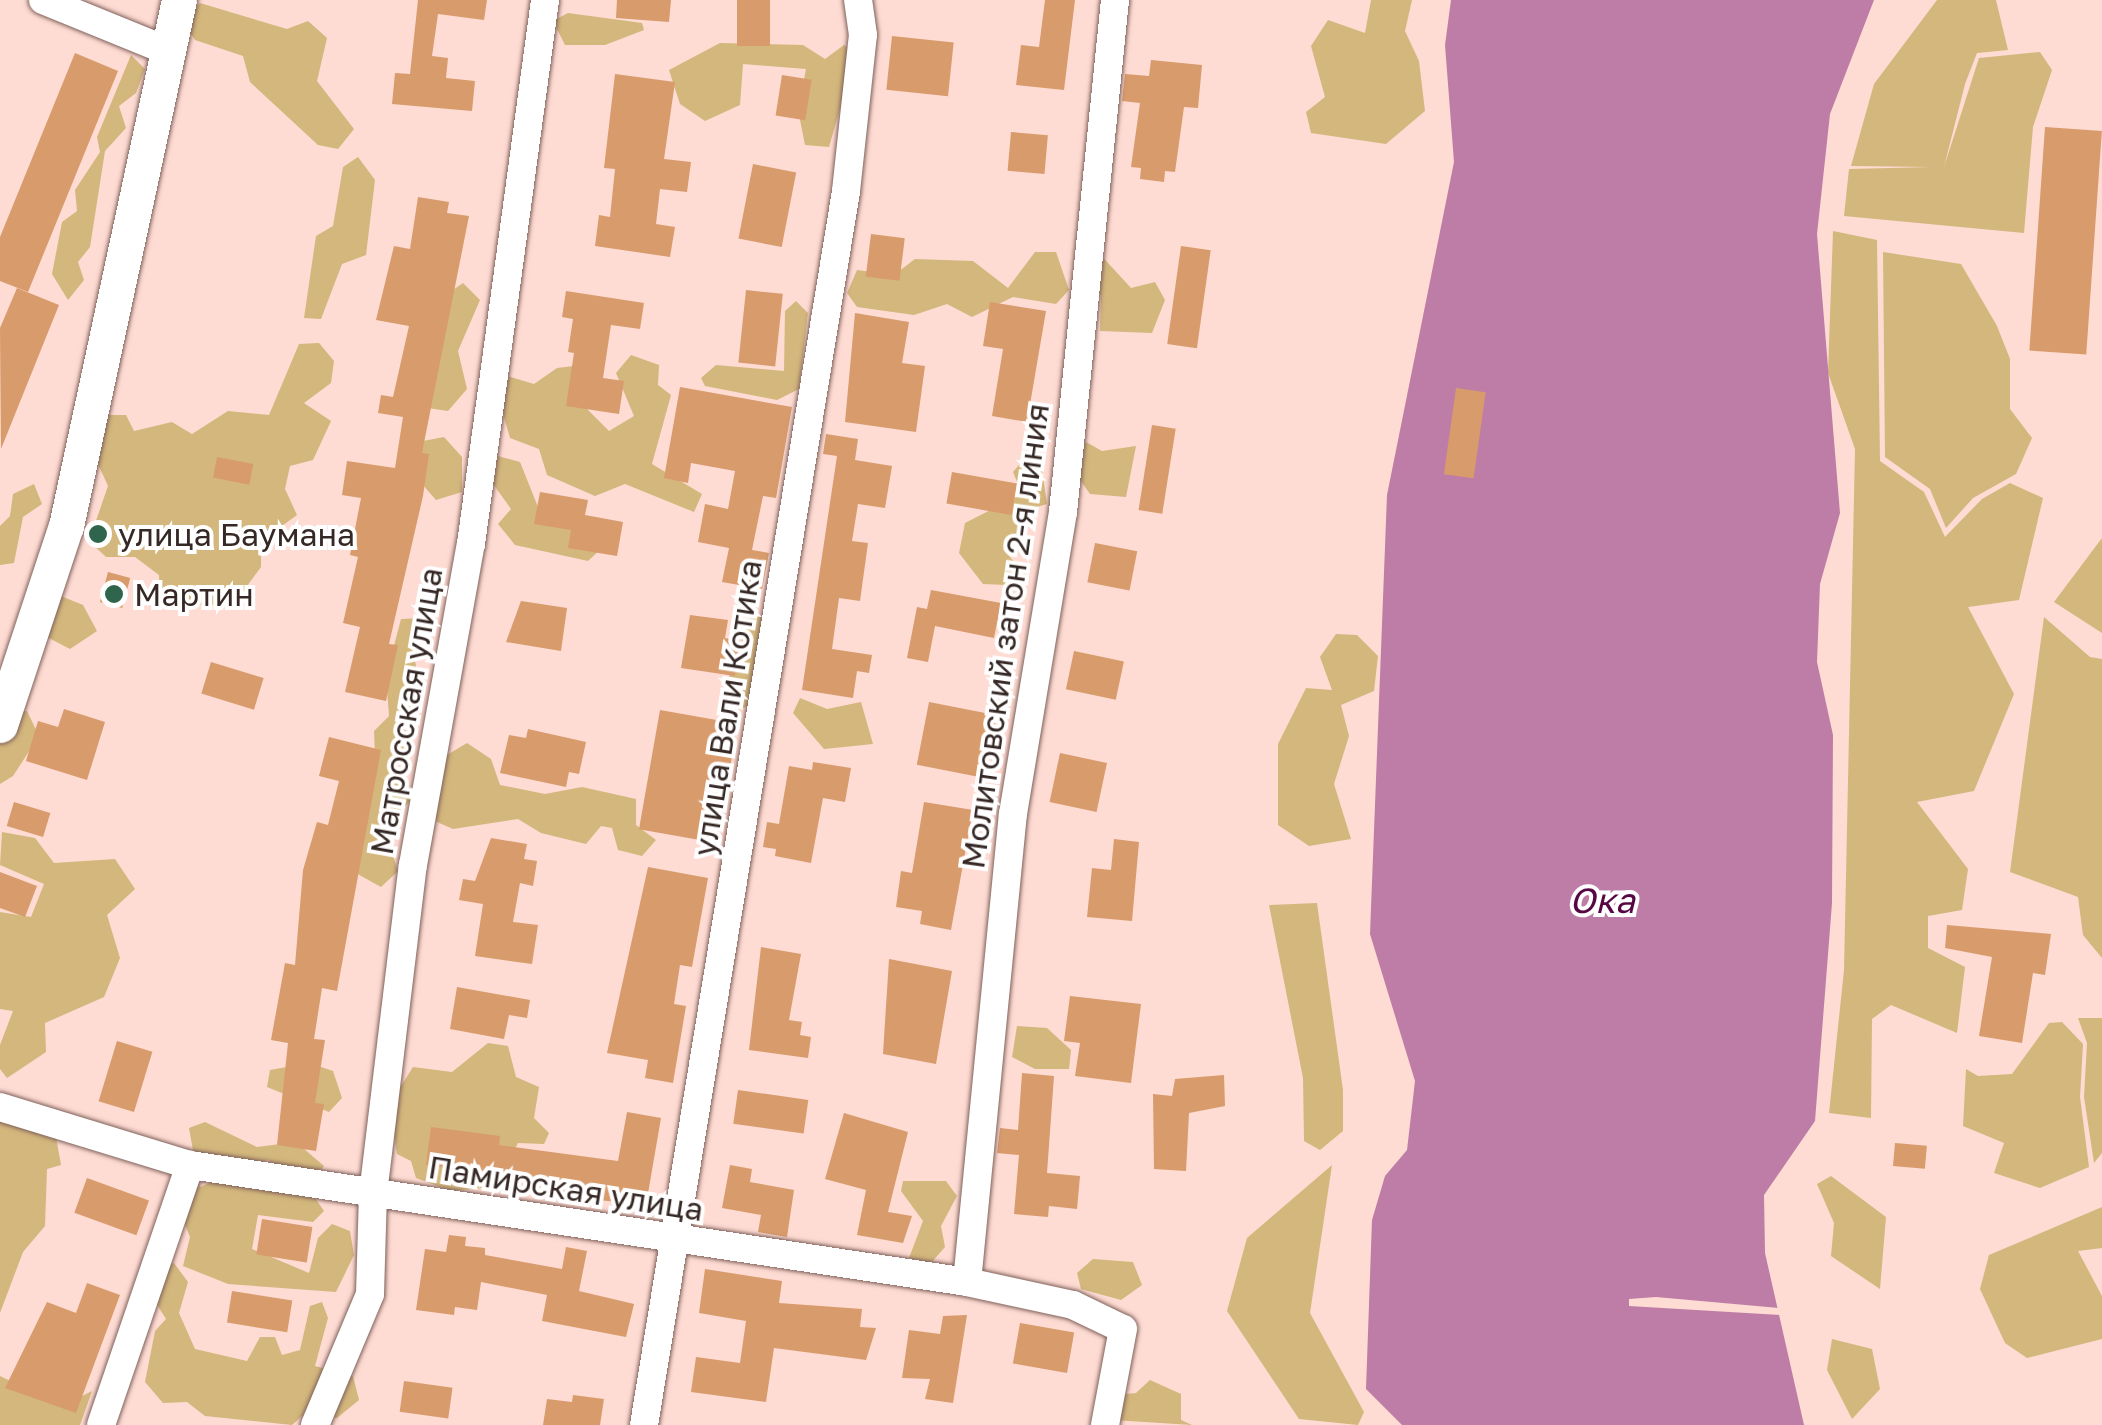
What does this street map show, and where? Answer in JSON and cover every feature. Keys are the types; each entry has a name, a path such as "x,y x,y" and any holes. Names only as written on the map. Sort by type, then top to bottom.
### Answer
{"street":[{"path":"43,0 168,51"},
{"path":"0,726 66,526 180,0"},
{"name":"Матросская улица","path":"315,1425 370,1294 373,1194 413,864 472,544 545,0"},
{"name":"улица Вали Котика","path":"644,1425 846,191 863,34 858,0"},
{"name":"Молитовский затон 2-я линия","path":"967,1282 1013,814 1063,512 1096,132 1115,0"},
{"name":"Памирская улица","path":"0,1107 190,1164 967,1282 1074,1305 1123,1329 1104,1425"},
{"path":"101,1425 190,1164"}],"shaded area":[{"path":"1371,0 1412,0 1405,31 1419,61 1425,111 1386,144 1311,133 1306,112 1325,97 1311,46 1328,20 1365,33"},
{"path":"1937,0 1996,0 2008,50 1977,53 1944,167 1979,58 2040,52 2052,70 2033,127 2024,233 1844,216 1849,169 1931,167 1851,166 1874,84"},
{"path":"200,3 287,29 308,21 327,38 317,81 354,129 338,149 318,145 250,82 243,56 195,40 182,21"},
{"path":"568,13 642,23 644,30 605,45 565,45 553,21"},
{"path":"720,43 803,45 825,59 844,45 856,53 829,147 805,145 798,110 806,69 743,64 740,105 705,121 680,104 669,70"},
{"path":"131,55 145,69 136,93 119,106 126,128 105,151 90,247 78,262 84,280 68,300 52,274 62,222 77,211 75,190 100,152 97,137"},
{"path":"358,157 375,180 366,255 342,264 321,319 304,318 316,236 333,226 343,167"},
{"path":"1833,231 1877,240 1880,461 1924,492 1945,537 1982,499 2010,483 2043,498 2019,600 1968,607 2014,694 1974,791 1917,802 1968,869 1962,910 1928,916 1928,948 1965,967 1957,1033 1891,1005 1872,1019 1871,1118 1829,1113 1844,970 1855,449 1828,373"},
{"path":"1035,252 1056,252 1069,290 1056,304 1013,297 972,317 947,304 914,315 857,307 847,293 857,270 894,275 915,259 973,261 1008,288"},
{"path":"1098,252 1131,288 1155,282 1165,300 1152,333 1100,331 1101,296 1085,261"},
{"path":"1883,252 1961,264 1997,326 2010,359 2010,409 2032,438 2016,474 1973,498 1946,528 1930,489 1885,457"},
{"path":"463,283 480,300 458,351 467,389 448,411 421,407 440,299"},
{"path":"796,301 808,313 799,389 777,400 705,386 701,378 716,365 784,371 785,311"},
{"path":"319,343 334,361 331,383 304,403 331,421 313,460 290,466 285,489 297,515 261,541 261,567 233,605 160,604 159,575 135,557 106,557 89,541 108,486 97,462 104,415 126,415 134,431 172,422 192,434 228,411 269,415 299,344"},
{"path":"631,355 659,365 658,385 671,395 652,464 702,494 694,512 625,484 595,496 547,475 539,449 510,438 497,393 500,374 534,384 557,368 582,365 579,401 609,431 634,416 616,373"},
{"path":"444,437 462,457 462,492 436,500 415,476 418,442"},
{"path":"1086,442 1102,451 1136,446 1126,497 1090,494 1069,464"},
{"path":"498,456 520,462 542,517 589,529 604,546 588,561 515,545 498,524 511,509 491,481"},
{"path":"1026,457 1041,463 1047,504 1020,512 1017,537 1003,549 1017,565 1007,585 983,584 959,553 965,523 1022,494 1013,472"},
{"path":"34,484 42,504 23,517 14,563 0,565 0,526 10,516 13,494"},
{"path":"2102,538 2102,633 2054,602"},
{"path":"61,596 83,605 97,631 70,649 45,636"},
{"path":"763,615 772,633 756,702 735,712 723,694 749,619"},
{"path":"2044,617 2090,657 2102,659 2102,958 2083,935 2078,897 2010,872"},
{"path":"422,618 431,647 415,660 420,694 403,722 409,743 394,759 410,801 384,828 398,871 381,887 354,872 375,756 374,731 389,716 386,676 401,619"},
{"path":"1336,634 1357,635 1378,656 1374,691 1341,705 1349,736 1334,784 1351,839 1309,846 1278,825 1278,744 1306,688 1332,690 1320,657"},
{"path":"800,698 827,709 861,702 873,744 824,749 793,713"},
{"path":"27,711 39,736 13,776 0,784 0,712"},
{"path":"467,743 491,759 500,785 545,794 582,787 636,799 636,825 656,840 642,856 618,850 612,828 601,826 586,844 541,833 518,819 453,829 437,822 430,794 437,761"},
{"path":"2,832 35,838 54,863 115,859 135,889 107,915 120,958 104,997 45,1023 46,1052 7,1078 0,1069 0,1045 13,1011 0,1009 0,912 31,917 44,884 0,865"},
{"path":"1317,903 1343,1090 1343,1131 1320,1150 1304,1141 1303,1078 1269,905"},
{"path":"2078,1018 2102,1018 2102,1153 2094,1163 2084,1097 2087,1043"},
{"path":"2062,1022 2083,1044 2080,1097 2089,1167 2040,1188 1994,1173 2004,1143 1963,1126 1966,1069 1978,1076 2012,1074 2049,1023"},
{"path":"1017,1026 1047,1028 1071,1050 1069,1069 1035,1069 1012,1057"},
{"path":"488,1043 508,1046 516,1077 539,1087 534,1118 549,1133 544,1144 518,1143 494,1187 451,1191 416,1178 411,1161 397,1154 389,1105 413,1067 452,1072"},
{"path":"309,1063 333,1071 342,1098 329,1112 267,1087 270,1070"},
{"path":"0,1114 56,1137 61,1165 47,1169 45,1226 23,1252 0,1313"},
{"path":"205,1122 257,1147 296,1142 324,1166 315,1178 283,1173 268,1160 245,1167 194,1156 189,1128"},
{"path":"1332,1165 1310,1313 1364,1412 1358,1425 1299,1419 1227,1311 1247,1238"},
{"path":"194,1170 200,1187 219,1179 313,1195 324,1211 313,1222 258,1215 252,1249 309,1273 318,1238 332,1224 350,1231 354,1255 336,1292 228,1284 183,1266 190,1237 170,1187"},
{"path":"1831,1176 1886,1217 1880,1289 1831,1256 1834,1223 1817,1184"},
{"path":"903,1181 946,1181 957,1196 941,1226 945,1247 931,1263 909,1258 923,1221 901,1191"},
{"path":"2102,1207 2102,1248 2078,1251 2102,1296 2102,1339 2027,1358 2005,1343 1980,1289 1989,1255"},
{"path":"1093,1259 1133,1262 1142,1285 1121,1300 1081,1289 1077,1273"},
{"path":"174,1263 188,1282 179,1313 195,1349 247,1361 260,1337 275,1337 282,1355 300,1350 310,1306 322,1302 328,1318 315,1366 353,1376 359,1400 337,1418 302,1416 292,1425 205,1416 187,1402 163,1403 145,1382 155,1331 166,1319 154,1300 161,1268"},
{"path":"1832,1339 1872,1349 1880,1389 1852,1419 1827,1370"},
{"path":"0,1376 62,1406 92,1391 80,1425 0,1425"},
{"path":"1150,1380 1181,1394 1181,1420 1192,1425 1113,1420 1116,1395 1136,1393"}],"water":[{"name":"Ока","path":"1451,0 1874,0 1830,114 1817,234 1840,513 1820,584 1817,662 1833,735 1832,903 1815,1121 1764,1195 1765,1253 1804,1425 1402,1425 1366,1389 1372,1220 1385,1176 1407,1150 1415,1081 1370,934 1387,495 1454,162 1445,45"}],"pier":[{"path":"1656,1297 1779,1308 1781,1315 1629,1306 1629,1299"}],"building":[{"path":"418,0 487,0 484,20 438,14 432,56 448,58 446,78 475,81 472,111 392,104 395,73 410,74"},
{"path":"617,0 671,0 669,22 616,18"},
{"path":"737,0 770,0 770,46 737,46"},
{"path":"1045,0 1075,0 1064,90 1016,85 1021,45 1039,47"},
{"path":"892,36 954,42 948,96 886,90"},
{"path":"75,53 118,71 28,292 0,281 0,237"},
{"path":"1151,60 1202,65 1198,108 1184,107 1175,172 1165,171 1164,182 1140,179 1141,168 1131,167 1140,103 1122,101 1125,74 1149,76"},
{"path":"615,74 675,82 664,159 691,162 687,192 660,189 656,224 675,227 670,257 595,246 599,215 610,217 615,169 604,168"},
{"path":"782,75 812,80 805,120 776,115"},
{"path":"2045,127 2102,131 2086,354 2029,350"},
{"path":"1011,132 1048,135 1044,174 1008,171"},
{"path":"753,164 796,172 782,247 738,239"},
{"path":"418,197 449,202 447,213 469,216 422,453 429,454 423,496 389,644 398,645 386,701 345,692 360,627 343,623 358,557 350,555 361,498 342,495 347,461 395,468 403,417 378,413 381,395 393,397 409,326 376,320 394,246 410,249"},
{"path":"871,234 905,238 900,281 866,277"},
{"path":"1181,246 1211,250 1197,348 1167,344"},
{"path":"17,288 59,305 1,449 0,328"},
{"path":"746,290 783,294 775,366 738,363"},
{"path":"566,291 644,303 640,329 611,325 603,378 624,381 619,414 566,406 574,353 568,352 573,319 562,317"},
{"path":"990,302 1046,311 1027,422 992,416 1003,349 983,346"},
{"path":"855,313 909,322 902,363 925,366 916,432 845,422"},
{"path":"680,387 792,407 776,498 763,496 752,550 769,553 762,589 722,582 729,548 698,542 705,504 728,509 735,471 691,463 688,483 664,478"},
{"path":"1456,388 1486,392 1474,478 1444,474"},
{"path":"1152,425 1176,429 1162,514 1139,510"},
{"path":"826,434 858,439 855,460 892,466 885,508 858,504 852,541 868,543 860,601 839,598 832,649 872,655 869,673 857,671 853,698 802,690 837,456 823,454"},
{"path":"217,457 253,464 249,485 213,478"},
{"path":"952,472 1017,483 1011,515 946,504"},
{"path":"540,492 588,500 585,515 623,522 617,556 568,548 571,530 534,524"},
{"path":"1095,543 1137,551 1130,590 1087,582"},
{"name":"Мартин","path":"108,572 130,578 122,608 100,602"},
{"path":"931,590 1001,603 994,638 935,626 928,662 907,658 917,607 927,609"},
{"path":"521,601 567,608 561,651 506,642"},
{"path":"690,615 728,620 725,638 740,641 735,676 681,668"},
{"path":"1074,651 1124,662 1116,700 1066,689"},
{"path":"211,662 264,678 254,710 201,694"},
{"path":"929,702 997,715 985,778 917,765"},
{"path":"64,709 105,722 87,780 26,761 38,721 58,727"},
{"path":"660,710 738,724 717,843 639,829"},
{"path":"528,729 586,742 579,774 569,772 566,787 500,773 509,735 526,738"},
{"path":"329,737 381,750 337,991 322,988 314,1039 325,1040 315,1103 324,1104 316,1151 277,1145 288,1043 271,1040 285,963 295,965 303,870 317,822 328,825 339,781 319,776"},
{"path":"1060,753 1107,763 1097,812 1050,802"},
{"path":"813,762 851,768 845,802 823,798 811,863 775,856 776,849 763,847 767,822 779,824 789,766 812,770"},
{"path":"14,802 50,813 43,837 7,826"},
{"path":"924,802 973,810 951,930 920,924 922,911 896,907 901,871 912,873"},
{"path":"491,838 527,844 524,859 537,861 533,886 520,883 513,922 538,925 532,964 475,956 483,904 459,900 463,879 475,881"},
{"path":"1114,839 1139,842 1132,921 1087,917 1092,868 1111,870"},
{"path":"648,867 708,878 692,967 680,965 674,1004 686,1006 673,1083 645,1078 648,1060 607,1053"},
{"path":"0,872 37,886 25,917 0,908"},
{"path":"1947,925 2051,934 2045,975 2033,973 2022,1043 1979,1036 1992,957 1945,948"},
{"path":"761,947 801,954 789,1020 802,1022 800,1035 811,1037 808,1058 749,1050"},
{"path":"889,959 952,971 936,1064 883,1054"},
{"path":"457,987 530,1000 527,1018 509,1015 504,1039 450,1029"},
{"path":"1070,996 1141,1004 1131,1083 1075,1076 1080,1043 1064,1041"},
{"path":"117,1041 152,1052 134,1112 99,1101"},
{"path":"1022,1073 1054,1076 1047,1173 1080,1176 1077,1209 1049,1206 1048,1217 1014,1214 1019,1155 997,1153 1000,1128 1018,1130"},
{"path":"1224,1075 1225,1106 1189,1113 1186,1171 1154,1169 1153,1094 1172,1096 1175,1079"},
{"path":"738,1090 808,1100 804,1134 733,1124"},
{"path":"627,1112 661,1118 646,1205 560,1196 561,1185 426,1165 431,1127 500,1136 499,1145 618,1161"},
{"path":"844,1113 908,1132 888,1212 912,1216 903,1243 857,1235 866,1190 825,1179"},
{"path":"1895,1143 1927,1146 1925,1169 1893,1166"},
{"path":"730,1165 752,1169 750,1182 794,1190 787,1237 758,1232 761,1215 722,1208"},
{"path":"87,1178 149,1201 136,1235 74,1213"},
{"path":"262,1219 312,1227 307,1263 256,1255"},
{"path":"449,1235 466,1237 465,1246 485,1248 485,1255 562,1269 566,1247 587,1251 579,1291 634,1304 626,1337 542,1321 547,1295 481,1282 477,1310 455,1307 454,1315 416,1310 425,1249 446,1252"},
{"path":"705,1269 782,1281 779,1303 862,1309 860,1327 876,1328 866,1360 774,1348 766,1402 691,1392 696,1357 740,1363 746,1321 699,1313"},
{"path":"87,1283 120,1295 76,1413 5,1388 47,1302 76,1313"},
{"path":"232,1291 292,1301 287,1332 227,1323"},
{"path":"967,1315 953,1403 925,1399 930,1379 902,1378 909,1330 940,1334 943,1316"},
{"path":"1020,1323 1074,1333 1067,1373 1013,1363"},
{"path":"404,1381 453,1388 448,1419 400,1412"},
{"path":"573,1395 604,1399 600,1425 543,1425 547,1399 572,1402"}],"place":[{"name":"улица Баумана","path":"98,534"},
{"name":"Мартин","path":"114,594"}]}
